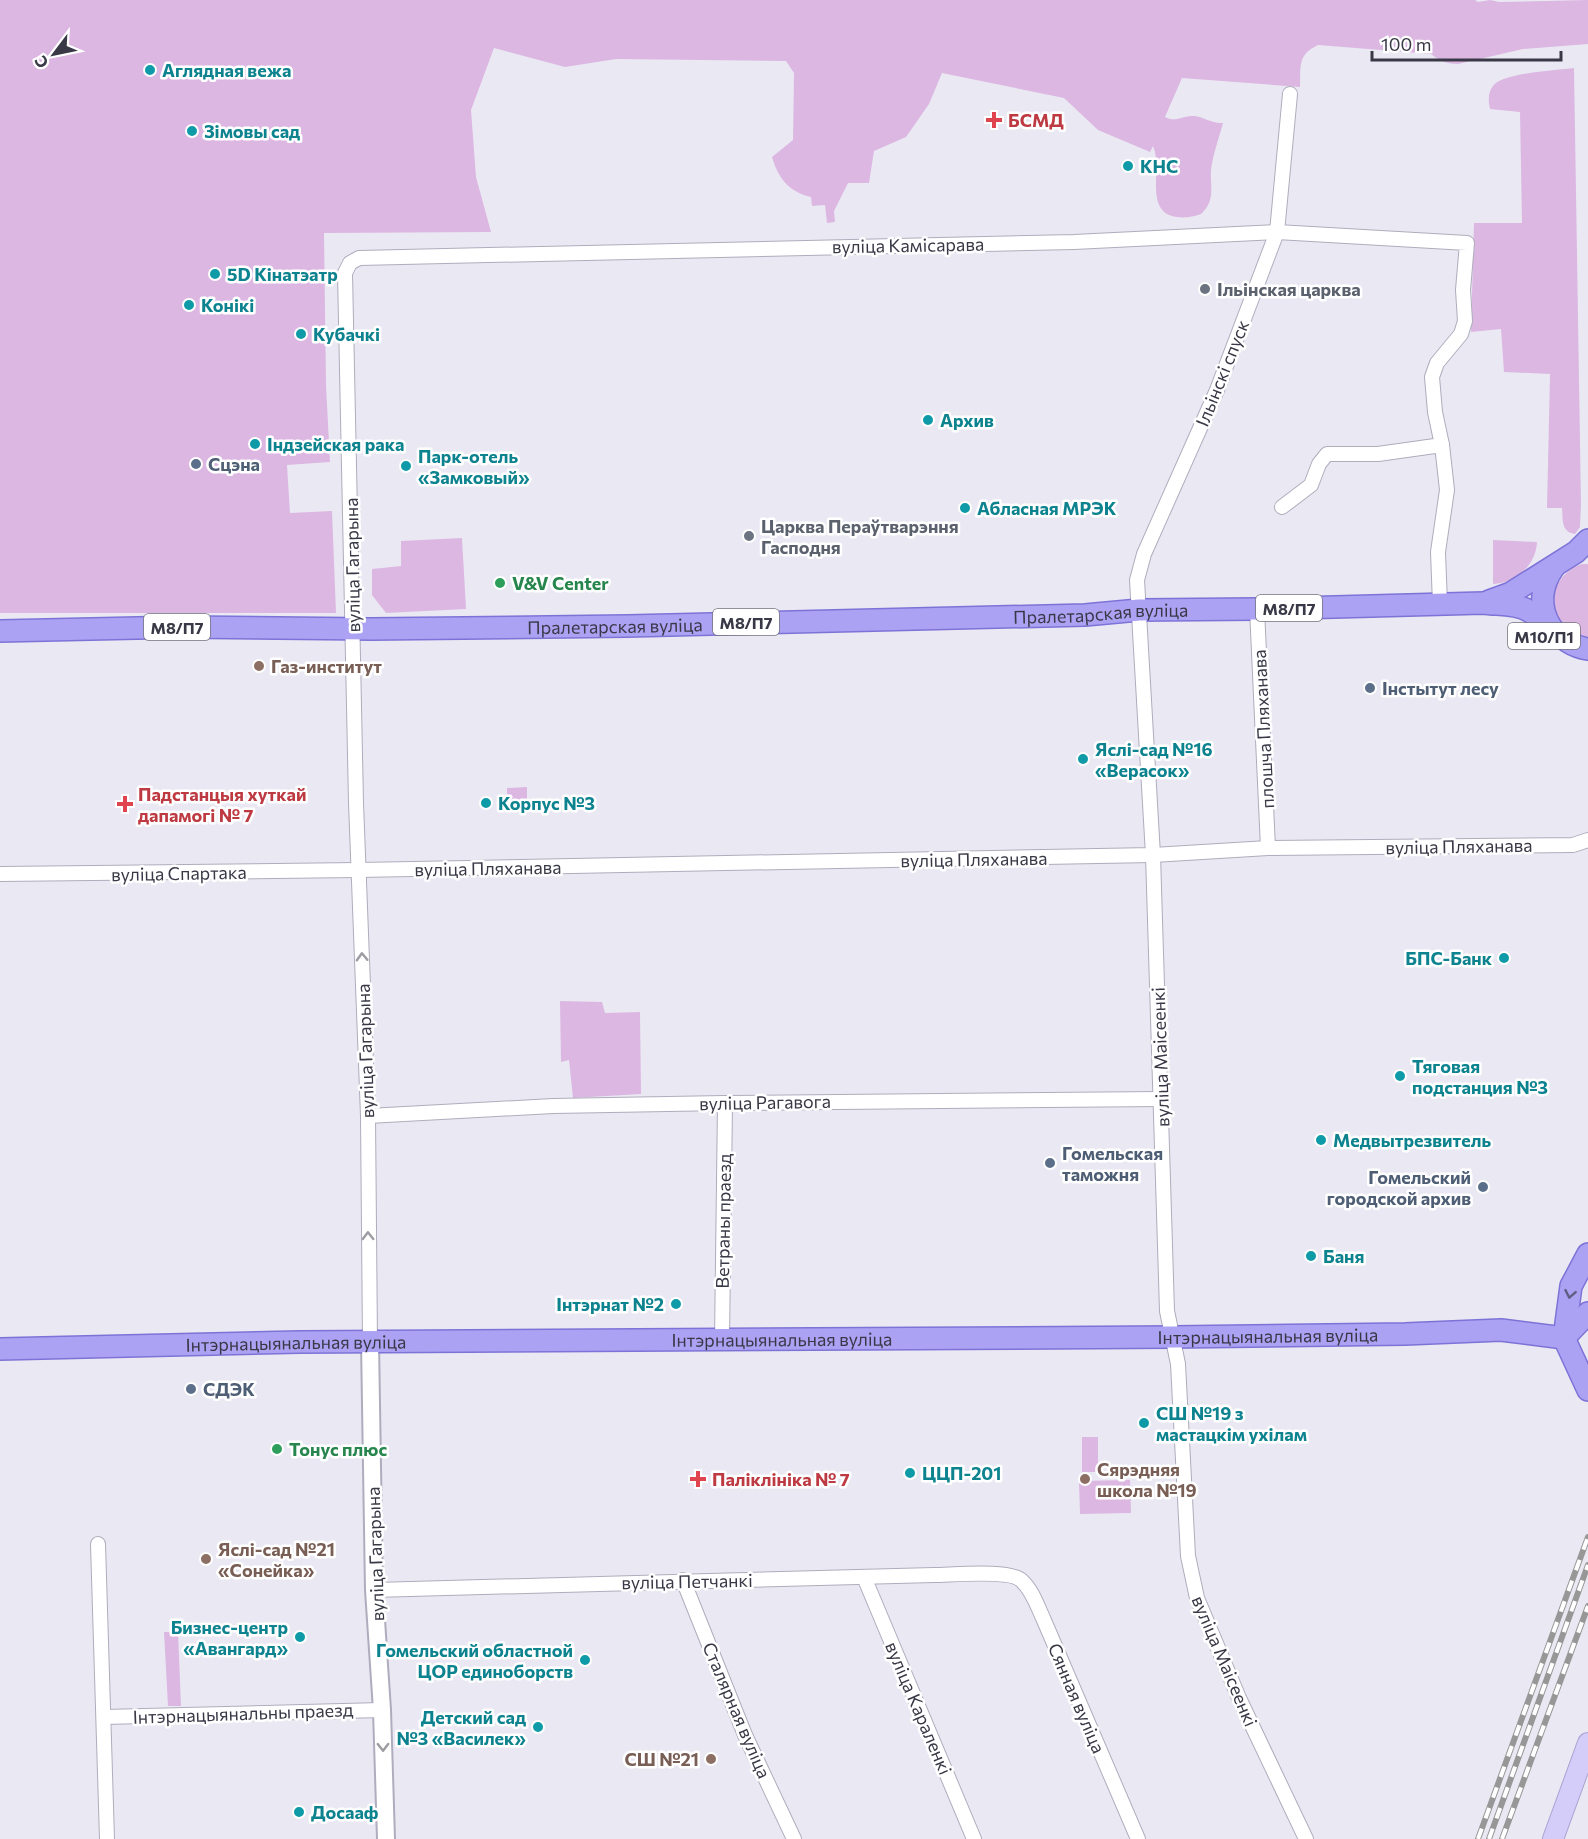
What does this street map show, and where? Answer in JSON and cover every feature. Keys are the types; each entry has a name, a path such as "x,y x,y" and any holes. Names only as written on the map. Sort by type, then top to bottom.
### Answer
{"main road":[{"name":"М8/П7","path":"1556,565 1584,547"},
{"name":"Пралетарская вуліца","path":"1493,604 1556,565"},
{"path":"1554,632 1546,620 1542,606 1547,577 1556,565"},
{"name":"Пралетарская вуліца","path":"0,631 183,627 628,626 1084,615 1139,610 1493,604 1527,609 1554,632"},
{"name":"М10/П1","path":"1493,604 1529,621 1556,647 1588,661"},
{"name":"М8/П7","path":"1554,632 1568,643 1588,650"},
{"path":"1588,1254 1571,1286 1564,1338 1588,1390"},
{"path":"1564,1338 1588,1313"},
{"name":"Інтэрнацыянальная вуліца","path":"0,1349 370,1342 1173,1337 1405,1334 1501,1330 1564,1338"},
{"path":"1553,1839 1588,1743"}],"street":[{"name":"Ільінскі спуск","path":"1139,610 1137,580 1141,560 1217,390 1277,232 1290,94"},
{"name":"вуліца Камісарава","path":"350,263 359,258 1074,242 1277,232 1467,243 1463,290 1465,321 1461,334 1437,363 1432,377 1435,412 1442,445"},
{"name":"вуліца Гагарына","path":"350,263 345,273 358,870 368,1116 374,1590 382,1710 386,1839"},
{"path":"1282,507 1311,485 1319,464 1327,454 1378,454 1442,445 1447,490 1438,552 1440,604"},
{"name":"плошча Пляханава","path":"1257,609 1268,848"},
{"name":"вуліца Маісеенкі","path":"1139,610 1154,855 1167,1311 1178,1364 1188,1556 1197,1598 1239,1698 1306,1839"},
{"name":"вуліца Пляханава","path":"358,870 1154,855 1268,848 1573,845 1588,840"},
{"name":"вуліца Спартака","path":"0,874 358,870"},
{"name":"вуліца Рагавога","path":"368,1116 553,1106 1162,1099"},
{"name":"Ветраны праезд","path":"722,1340 724,1103"},
{"path":"98,1544 107,1839"},
{"name":"вуліца Петчанкі","path":"374,1590 683,1580 1000,1574"},
{"name":"Сянная вуліца","path":"1000,1574 1021,1578 1029,1589 1138,1839"},
{"name":"вуліца Караленкі","path":"864,1577 974,1839"},
{"name":"Сталярная вуліца","path":"683,1580 745,1735 794,1839"},
{"name":"Інтэрнацыянальны праезд","path":"104,1717 382,1710"}],"shaded area":[{"path":"0,0 1475,0 1478,2 1490,0 1499,2 1588,0 1588,44 1523,49 1458,64 1444,62 1431,54 1318,45 1303,57 1300,87 1182,78 1165,117 1176,119 1194,116 1223,123 1212,164 1209,204 1201,214 1192,217 1167,214 1160,207 1157,199 1156,155 1153,146 1150,152 1098,130 1064,98 942,73 929,104 906,137 874,151 869,183 848,183 834,211 835,222 827,223 825,205 812,206 811,197 791,188 781,178 772,157 793,140 794,73 786,61 616,59 565,67 494,48 471,110 476,177 491,232 324,233 326,385 330,462 287,465 290,513 332,511 336,613 0,613"},
{"path":"1574,68 1581,504 1580,527 1575,534 1565,528 1562,508 1547,508 1550,374 1504,372 1501,329 1471,332 1474,223 1522,223 1520,112 1490,109 1490,91 1498,82 1507,78"},
{"path":"462,538 466,609 386,613 372,595 372,569 401,566 401,541"},
{"path":"1493,540 1537,542 1536,550 1529,565 1517,576 1493,584"},
{"path":"1582,564 1588,564 1588,638 1574,635 1564,628 1557,618 1554,606 1554,594 1559,582 1568,571"},
{"path":"527,787 527,800 507,801 507,788"},
{"path":"560,1001 602,1002 605,1013 640,1012 641,1094 573,1098 569,1060 561,1062"},
{"path":"1082,1437 1098,1437 1098,1472 1082,1472"},
{"path":"1130,1480 1131,1513 1080,1514 1079,1481"},
{"path":"164,1632 178,1632 181,1706 168,1706"}],"railway":[{"path":"1478,1839 1588,1537"},
{"path":"1489,1839 1588,1565"},
{"path":"1502,1839 1588,1606"}],"place":[{"name":"Аглядная вежа","path":"150,70"},
{"name":"БСМД","path":"994,120"},
{"name":"Зімовы сад","path":"192,131"},
{"name":"КНС","path":"1128,166"},
{"name":"5D Кінатэатр","path":"215,274"},
{"name":"Ільінская царква","path":"1205,289"},
{"name":"Конікі","path":"189,305"},
{"name":"Кубачкі","path":"301,334"},
{"name":"Архив","path":"928,420"},
{"name":"Індзейская рака","path":"255,444"},
{"name":"Сцэна","path":"196,464"},
{"name":"Парк-отель «Замковый»","path":"406,466"},
{"name":"Абласная МРЭК","path":"965,508"},
{"name":"Царква Пераўтварэння Гасподня","path":"749,536"},
{"name":"V&V Center","path":"500,583"},
{"name":"Газ-институт","path":"259,666"},
{"name":"Інстытут лесу","path":"1370,688"},
{"name":"Яслі-сад №16 «Верасок»","path":"1083,759"},
{"name":"Корпус №3","path":"486,803"},
{"name":"Падстанцыя хуткай дапамогі № 7","path":"125,804"},
{"name":"БПС-Банк","path":"1504,958"},
{"name":"Тяговая подстанция №3","path":"1400,1076"},
{"name":"Медвытрезвитель","path":"1321,1140"},
{"name":"Гомельская таможня","path":"1050,1163"},
{"name":"Гомельский городской архив","path":"1483,1187"},
{"name":"Баня","path":"1311,1256"},
{"name":"Інтэрнат №2","path":"676,1304"},
{"name":"СДЭК","path":"191,1389"},
{"name":"СШ №19 з мастацкім ухілам","path":"1144,1423"},
{"name":"Тонус плюс","path":"277,1449"},
{"name":"ЦЦП-201","path":"910,1473"},
{"name":"Паліклініка № 7","path":"698,1479"},
{"name":"Сярэдняя школа №19","path":"1085,1479"},
{"name":"Яслі-сад №21 «Сонейка»","path":"206,1559"},
{"name":"Бизнес-центр «Авангард»","path":"300,1637"},
{"name":"Гомельский областной ЦОР единоборств","path":"585,1660"},
{"name":"Детский сад №3 «Василек»","path":"538,1727"},
{"name":"СШ №21","path":"711,1759"},
{"name":"Досааф","path":"299,1812"}]}
